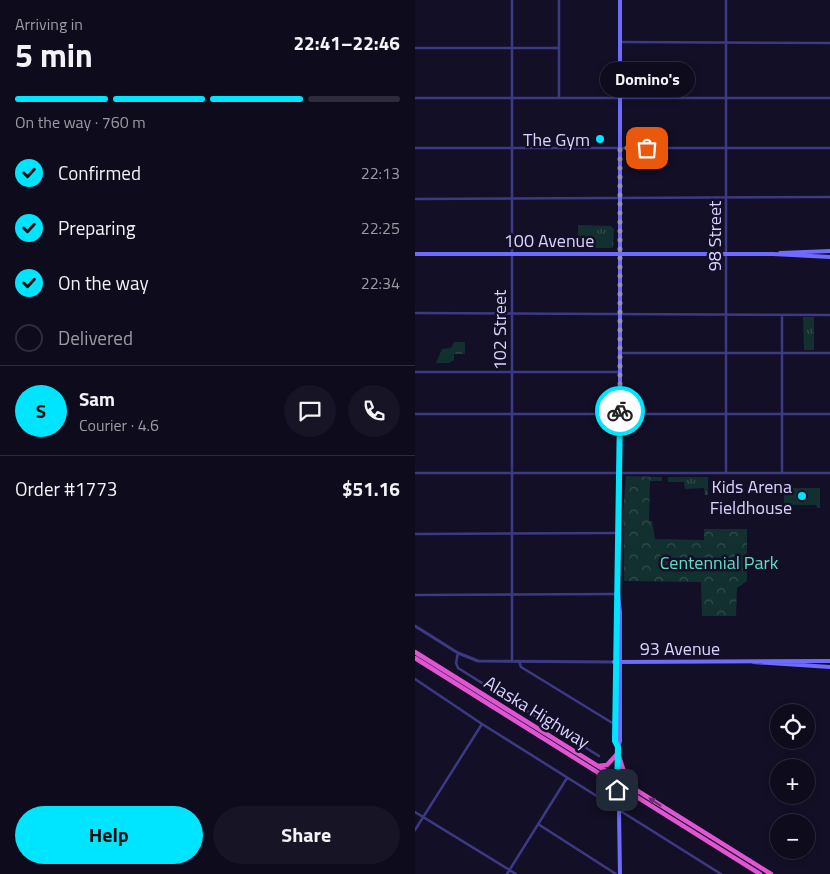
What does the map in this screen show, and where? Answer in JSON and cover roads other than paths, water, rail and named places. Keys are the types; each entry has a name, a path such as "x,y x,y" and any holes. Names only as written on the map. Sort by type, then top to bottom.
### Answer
{"highway":[{"name":"Alaska Highway","path":"415,652 771,874"},
{"name":"Alaska Highway","path":"415,658 760,874"},
{"path":"598,766 607,764 618,754 627,777 636,789"},
{"path":"598,773 618,807 627,799 638,798"}],"main road":[{"path":"618,874 617,786 618,747 621,741 617,533 620,473 620,0"},
{"name":"100 Avenue","path":"415,254 773,254 830,251"},
{"name":"100 Avenue","path":"773,254 830,257"},
{"path":"618,594 614,694 615,741 618,747"},
{"name":"93 Avenue","path":"615,662 830,661"},
{"name":"93 Avenue","path":"751,662 769,665 830,667"},
{"path":"614,694 620,714"}],"street":[{"name":"102 Street","path":"512,0 512,661"},
{"path":"559,0 559,98"},
{"name":"98 Street","path":"726,0 726,473"},
{"path":"621,42 830,43"},
{"path":"415,48 559,48"},
{"path":"415,98 830,98"},
{"path":"415,148 830,148"},
{"path":"415,198 830,197"},
{"path":"415,313 830,315"},
{"path":"782,315 782,473"},
{"path":"620,353 830,354"},
{"path":"415,372 620,372"},
{"path":"415,414 830,414"},
{"path":"415,473 830,473"},
{"path":"415,534 617,533"},
{"path":"415,595 618,594"},
{"name":"93 Avenue","path":"415,626 457,653 478,661 615,662"},
{"path":"457,653 456,662 458,668 599,756"},
{"path":"519,661 521,667 614,724"},
{"path":"415,679 482,724 567,778 618,807 721,874"},
{"path":"415,830 482,724"},
{"path":"507,874 567,778"},
{"path":"415,812 515,874"},
{"path":"538,824 618,874"}],"place":[{"name":"The Gym","path":"600,139"},
{"name":"Domino's","path":"647,148"},
{"name":"Kids Arena Fieldhouse","path":"802,496"}],"park label":[{"name":"Centennial Park","path":"719,562"}]}
